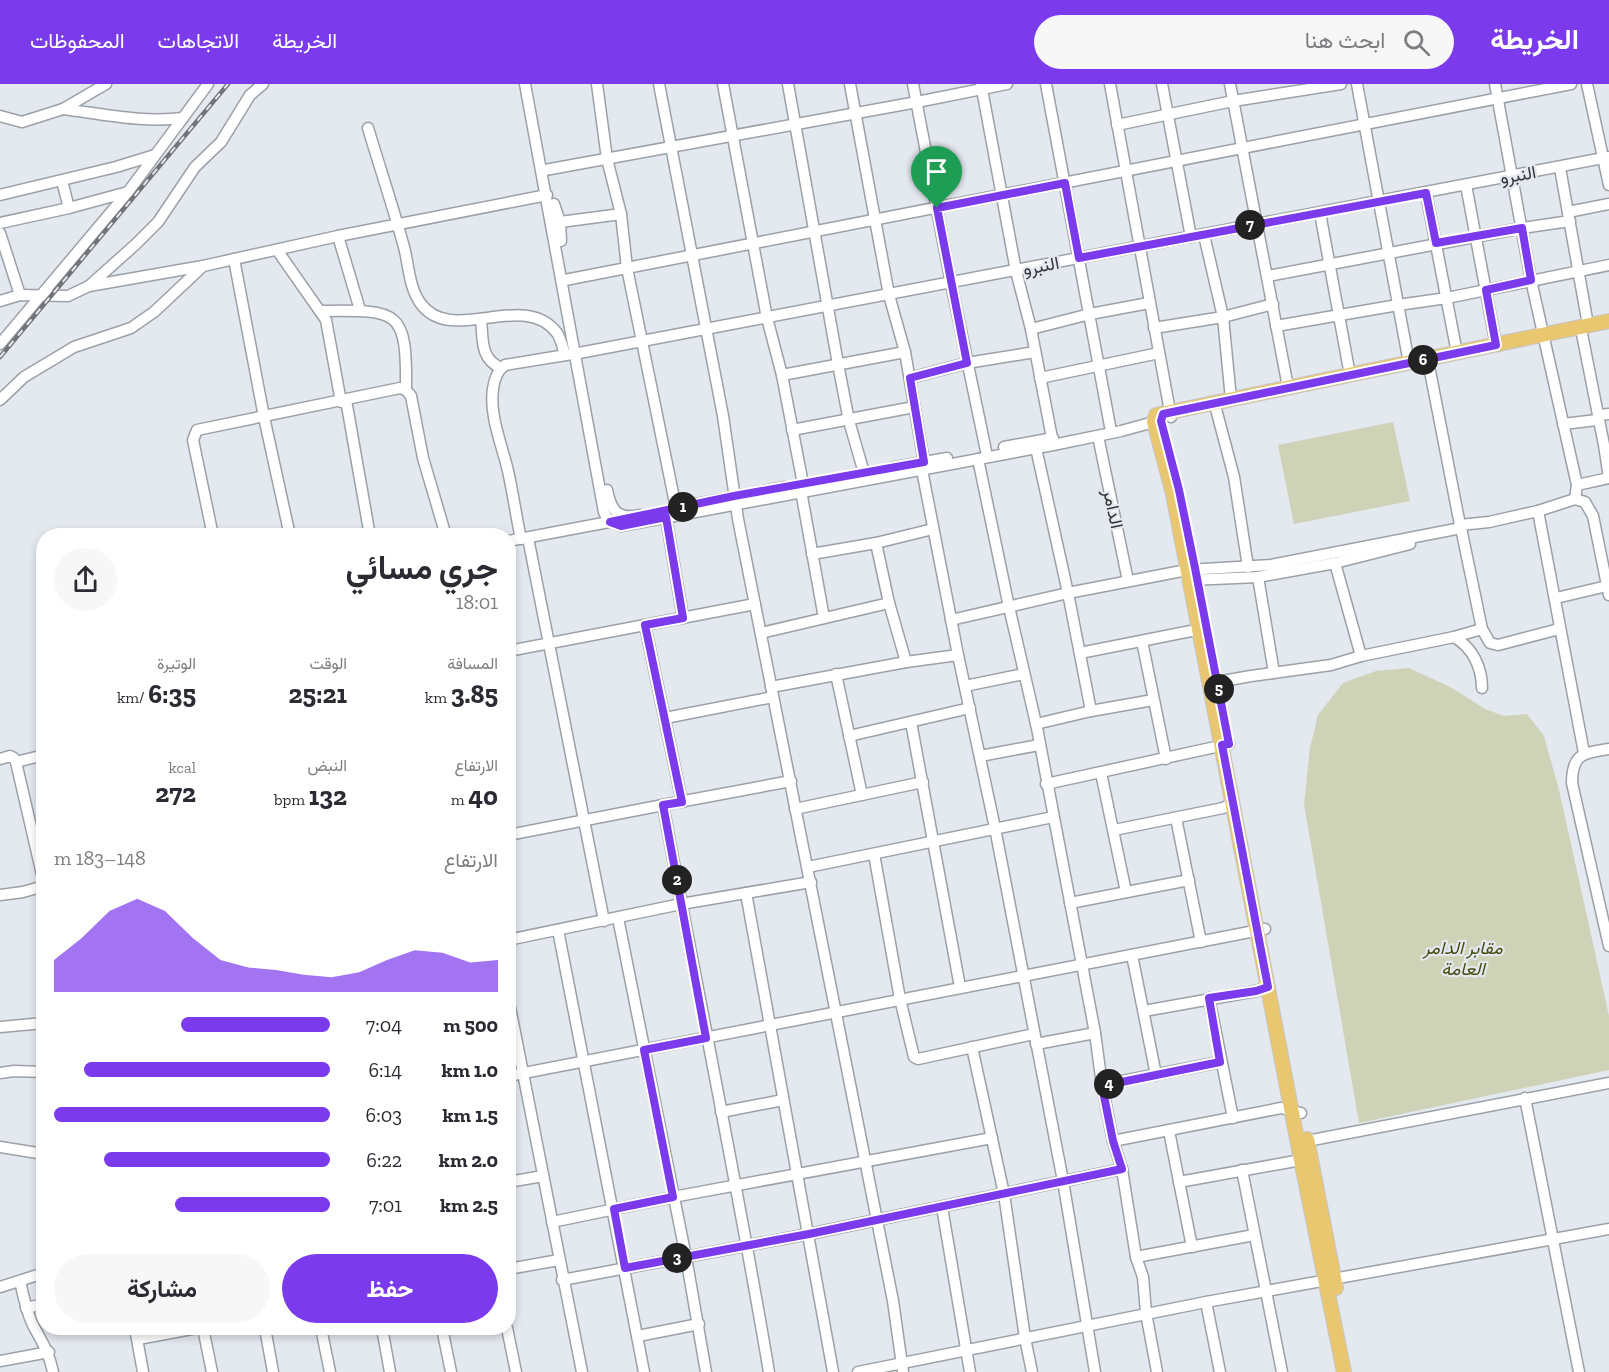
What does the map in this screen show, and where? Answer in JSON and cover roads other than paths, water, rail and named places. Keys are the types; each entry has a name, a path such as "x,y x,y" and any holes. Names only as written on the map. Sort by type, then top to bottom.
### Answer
{"main road":[{"path":"1162,417 1216,409 1429,366 1585,329 1609,321"},
{"path":"1585,329 1609,328"},
{"path":"1162,417 1288,387 1496,345 1545,338"},
{"path":"1162,417 1173,494 1217,682 1233,803 1261,929 1268,987 1297,1112 1307,1141 1344,1372"},
{"path":"1192,574 1199,626 1225,745 1297,1112 1301,1160 1354,1372"}],"street":[{"path":"0,116 22,122 63,109 106,84"},
{"path":"0,344 128,192 208,84"},
{"path":"89,286 158,222 195,167 221,142 250,95 263,84"},
{"path":"525,84 547,195 573,354 604,512 610,522 621,526 735,500"},
{"path":"531,84 545,170 560,222 573,354 609,502 618,513 632,517"},
{"path":"597,84 607,159 621,214 627,268 676,508"},
{"path":"659,84 723,416 735,500 893,1301 902,1368"},
{"path":"723,84 767,318 782,375 824,618"},
{"path":"788,84 849,421 864,473"},
{"path":"850,84 889,295 910,378 933,528 1063,1181 1095,1372"},
{"path":"913,84 967,363 1009,607 1036,724 1095,1033 1102,1086 1113,1141 1122,1169 1136,1257 1143,1277 1146,1313 1157,1372"},
{"path":"545,170 917,102 982,86 1007,84"},
{"path":"1046,84 1110,426"},
{"path":"1110,84 1159,353 1162,417"},
{"path":"1162,84 1191,237"},
{"path":"1230,84 1288,387"},
{"path":"1117,124 1233,101 1341,84"},
{"path":"1357,84 1409,363"},
{"path":"1494,84 1531,280 1577,485 1575,499"},
{"path":"565,280 1365,126 1498,99 1527,88 1570,84"},
{"path":"1587,84 1606,158 1609,185"},
{"path":"982,86 1016,271 1031,329 1052,438"},
{"path":"63,109 129,118 165,120 183,118"},
{"path":"368,128 404,246 414,289 422,304 431,313 444,320 523,315 540,320 550,325 573,354"},
{"path":"0,195 62,181 156,155"},
{"name":"النبرو","path":"501,368 505,365 643,342 1606,158"},
{"path":"1560,168 1578,272 1585,329 1604,415 1609,478 1577,485"},
{"path":"62,181 69,208"},
{"path":"1466,185 1496,345"},
{"path":"0,223 128,192"},
{"path":"1426,193 1457,353"},
{"path":"0,301 20,295 68,296 89,286 203,266 338,236 547,195"},
{"path":"1268,276 1522,228 1609,204"},
{"path":"1320,213 1350,375"},
{"path":"560,222 621,214"},
{"path":"0,233 20,295"},
{"path":"1204,235 1223,317 1231,399"},
{"path":"338,236 360,310"},
{"path":"277,250 326,320 368,528"},
{"path":"234,259 264,417 288,528"},
{"path":"1276,326 1447,298 1609,265"},
{"path":"0,400 24,377 74,347 131,328 154,312 203,266"},
{"path":"1031,329 1090,314 1149,303"},
{"path":"1154,328 1223,317 1273,304"},
{"path":"321,310 360,310 389,315 396,321 403,333 407,350 406,390 411,396 423,458 444,528"},
{"path":"481,319 484,348 488,359 491,364 501,368 495,378 493,410 548,644 604,921"},
{"path":"782,375 905,352"},
{"path":"910,378 967,363 1035,352"},
{"path":"1040,378 1159,353"},
{"path":"1429,366 1482,629 1490,643 1495,646 1559,629"},
{"path":"211,528 193,440 197,430 393,390 406,390"},
{"path":"792,430 914,407"},
{"path":"1216,409 1234,477 1248,567"},
{"path":"1563,424 1589,422 1604,415"},
{"path":"982,455 1036,448 1098,436 1162,417"},
{"path":"516,540 676,508 735,500 982,455 1052,438 1162,417"},
{"name":"الدامر","path":"1098,436 1128,581"},
{"path":"1036,448 1091,711"},
{"path":"802,488 864,473 923,466"},
{"path":"951,620 1128,581 1291,561 1488,522 1538,511 1575,499 1585,502 1589,507 1605,546 1608,591 1556,598"},
{"path":"1538,511 1584,753"},
{"path":"666,517 683,618"},
{"path":"812,554 876,543 933,528"},
{"path":"1192,574 1258,577 1335,563 1405,546 1432,533"},
{"path":"876,543 889,603 906,662"},
{"path":"1335,563 1361,656"},
{"path":"1258,577 1274,673"},
{"path":"761,633 889,603"},
{"path":"516,650 755,604"},
{"path":"645,625 682,802"},
{"path":"1080,653 1196,630 1199,626"},
{"path":"1217,682 1331,665 1482,629"},
{"path":"1454,637 1464,642 1473,654 1481,673 1482,688"},
{"path":"1142,641 1166,759"},
{"path":"665,718 836,674 958,655"},
{"path":"836,674 862,795"},
{"path":"965,686 1024,674"},
{"path":"1036,724 1153,700"},
{"path":"849,736 970,708"},
{"path":"911,722 960,987"},
{"path":"980,756 1039,745"},
{"path":"1046,784 1225,745"},
{"path":"1609,749 1584,753 1576,760 1572,770 1572,783 1604,899 1609,946"},
{"path":"0,759 10,756 16,762 36,849"},
{"path":"16,762 36,757"},
{"path":"1101,773 1126,892"},
{"path":"516,833 790,781"},
{"path":"795,809 923,783"},
{"path":"1114,830 1223,808 1233,803"},
{"path":"663,805 769,1372"},
{"path":"808,867 1053,817"},
{"path":"1176,818 1201,942"},
{"path":"874,854 900,999 914,1057 918,1059 972,1047 1095,1033"},
{"path":"1070,903 1189,880"},
{"path":"516,938 681,904 811,882"},
{"path":"0,895 23,892 36,887"},
{"path":"746,893 833,1372"},
{"path":"618,918 699,1324 706,1372"},
{"path":"516,1074 1261,929"},
{"path":"558,930 645,1372"},
{"path":"1132,955 1156,1075"},
{"path":"1144,1011 1268,987"},
{"path":"1209,998 1233,1118"},
{"path":"0,1028 36,1024"},
{"path":"516,1038 562,1280 582,1372"},
{"path":"972,1047 1004,1194 1032,1372"},
{"path":"1102,1086 1220,1062"},
{"path":"0,1073 36,1072"},
{"path":"1307,1141 1609,1083"},
{"path":"1525,1098 1579,1372"},
{"path":"721,1112 783,1100"},
{"path":"1113,1141 1281,1108 1297,1112"},
{"path":"1169,1131 1192,1246"},
{"path":"552,1222 673,1197 992,1138"},
{"path":"0,1148 36,1153"},
{"path":"1179,1182 1301,1160"},
{"path":"562,1280 809,1234 1122,1169"},
{"path":"1242,1170 1282,1372"},
{"path":"516,1181 543,1176"},
{"path":"942,1206 970,1372"},
{"path":"858,1372 902,1368 965,1350 1146,1313 1609,1229"},
{"path":"1136,1257 1254,1235"},
{"path":"516,1268 559,1260"},
{"path":"0,1287 36,1276"},
{"path":"20,1281 26,1308 36,1330"},
{"path":"1206,1302 1220,1372"},
{"path":"26,1308 36,1306"},
{"path":"638,1336 699,1324"},
{"path":"39,1335 49,1352 53,1372"},
{"path":"136,1335 143,1372"},
{"path":"204,1335 212,1372"},
{"path":"266,1335 273,1372"},
{"path":"322,1335 330,1372"},
{"path":"383,1335 390,1372"},
{"path":"443,1335 451,1372"},
{"path":"508,1335 516,1372"},
{"path":"0,1361 49,1352"}],"railway":[{"path":"0,357 228,84"}],"park label":[{"name":"مقابر الدامر العامة","path":"1463,958"}]}
